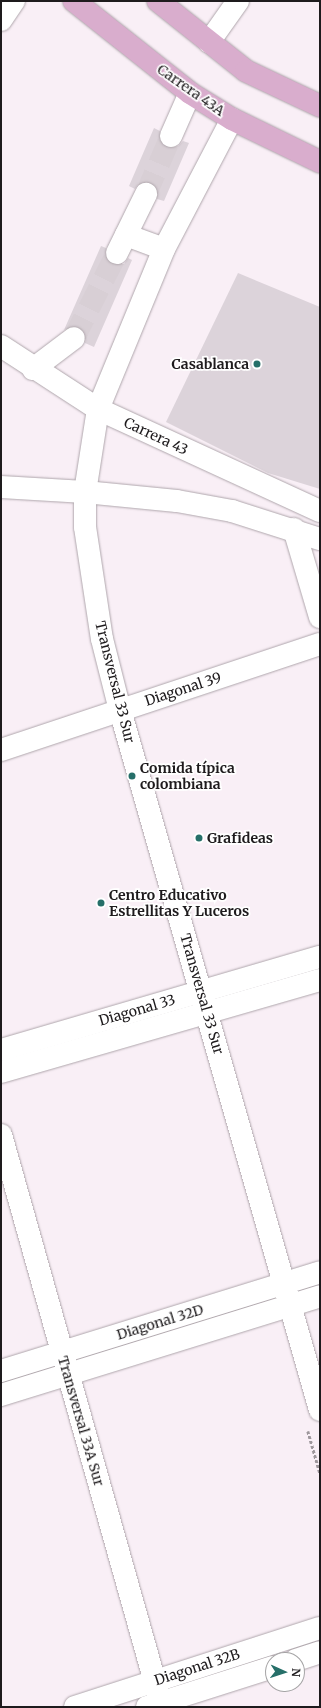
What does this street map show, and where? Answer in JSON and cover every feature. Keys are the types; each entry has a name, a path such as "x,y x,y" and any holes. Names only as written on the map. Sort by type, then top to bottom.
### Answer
{"main road":[{"name":"Carrera 43A","path":"74,1 190,93 232,119 320,162"},
{"path":"158,1 246,71 320,106"}],"street":[{"path":"1,20 14,1"},
{"path":"209,42 238,1"},
{"path":"171,136 190,93"},
{"name":"Transversal 33 Sur","path":"232,119 164,249 98,409 86,492 85,527 100,631 120,710 286,1283 320,1410"},
{"path":"146,194 122,244 164,249"},
{"path":"33,369 74,338"},
{"name":"Carrera 43","path":"1,346 33,369 98,409 320,511"},
{"path":"1,487 86,492 177,501 232,511 320,539"},
{"path":"294,530 320,617"},
{"name":"Diagonal 39","path":"1,750 320,644"},
{"name":"Diagonal 33","path":"1,1050 320,957"},
{"name":"Diagonal 33","path":"1,1072 320,980"},
{"name":"Transversal 33A Sur","path":"1,1135 154,1681 156,1706"},
{"name":"Diagonal 32D","path":"1,1371 320,1272"},
{"name":"Diagonal 32D","path":"1,1395 320,1296"},
{"name":"Diagonal 32B","path":"75,1707 320,1628"},
{"path":"305,1657 320,1652"},
{"name":"Diagonal 32B","path":"156,1706 265,1670"}],"building":[{"path":"154,128 160,131 161,143 166,148 178,146 183,141 189,143 164,201 157,199 157,187 151,183 139,183 135,189 129,186"},
{"path":"101,246 106,248 106,260 112,264 124,264 128,258 132,260 94,347 85,343 86,336 79,327 72,326 64,330"},
{"name":"Casablanca","path":"238,273 320,307 320,489 268,473 166,422"}],"tunnel":[{"path":"146,194 171,136"},
{"path":"74,338 117,253"}],"place":[{"name":"Casablanca","path":"257,364"},
{"name":"Comida típica colombiana","path":"132,776"},
{"name":"Grafideas","path":"199,838"},
{"name":"Centro Educativo Estrellitas Y Luceros","path":"101,903"}]}
